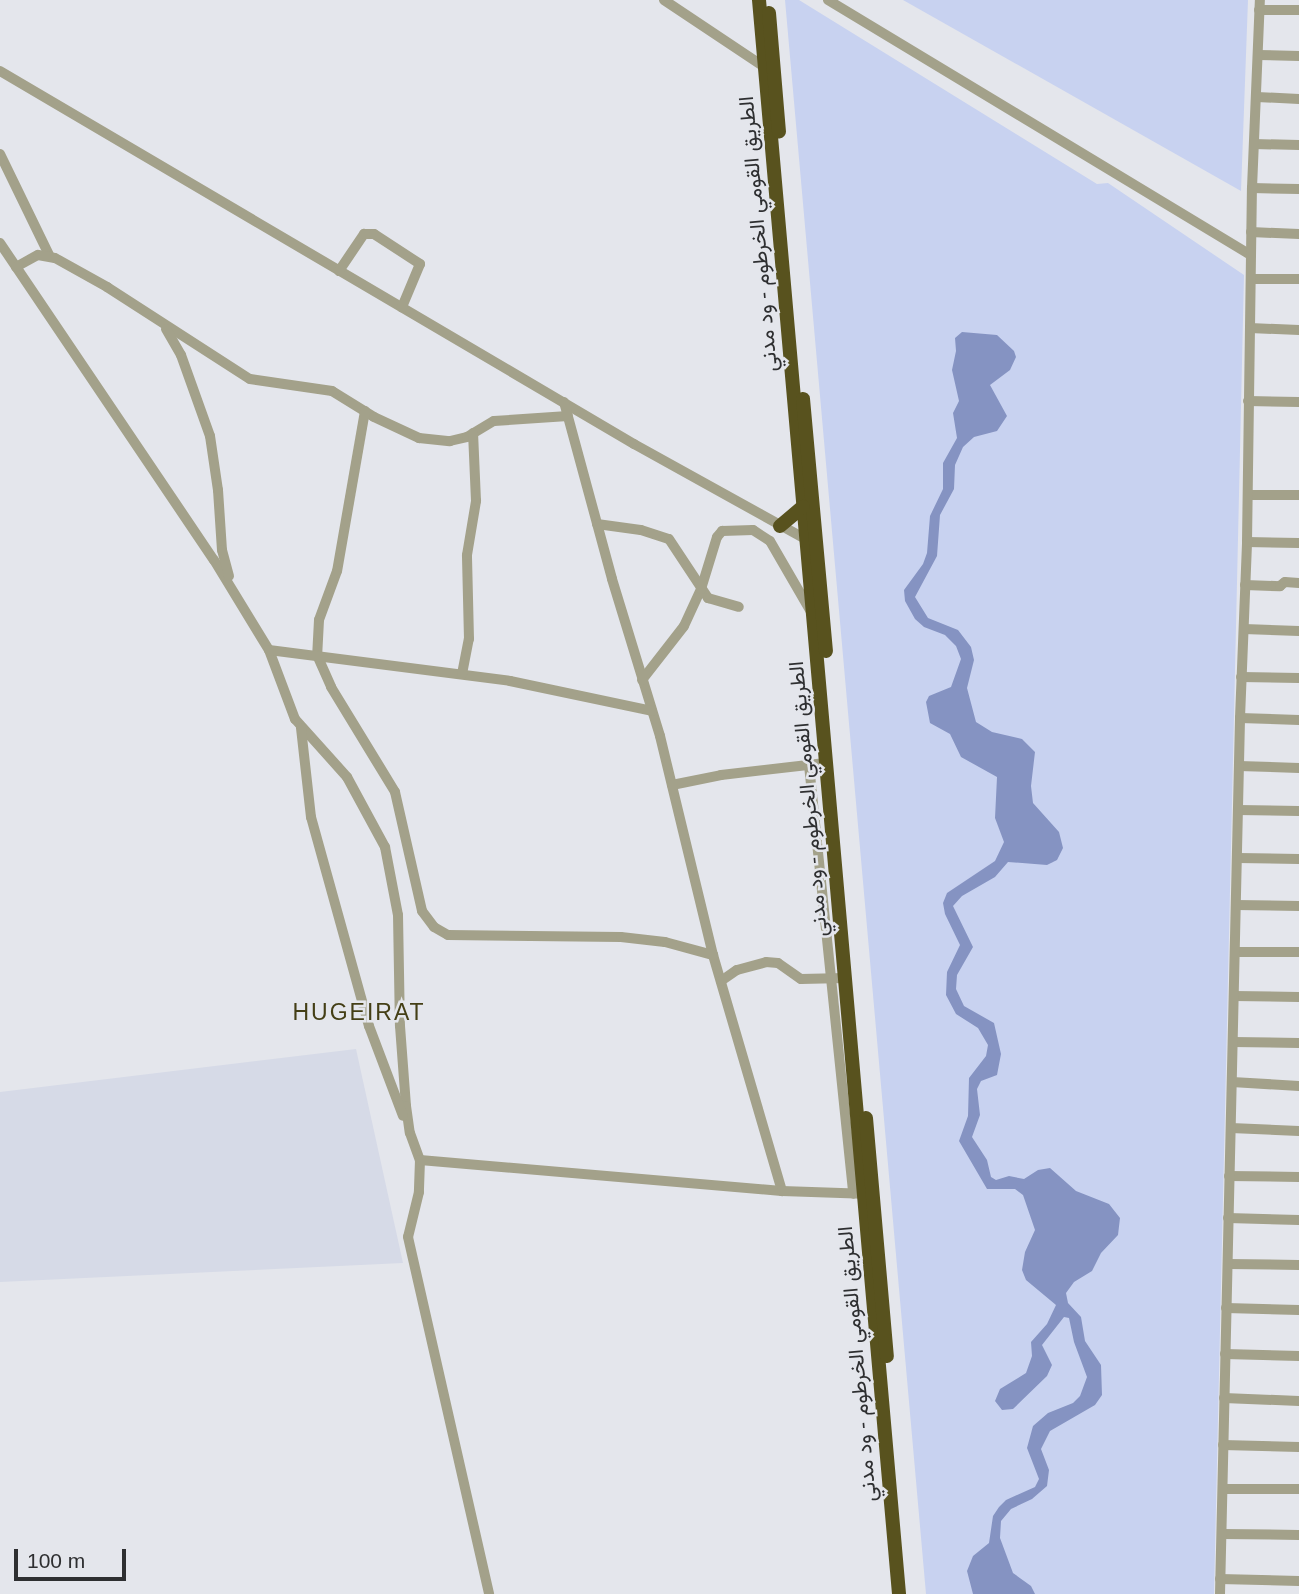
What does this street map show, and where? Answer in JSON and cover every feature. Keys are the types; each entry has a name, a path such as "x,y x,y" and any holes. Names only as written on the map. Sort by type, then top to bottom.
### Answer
{"highway":[{"name":"الطريق القومي الخرطوم - ود مدني","path":"759,0 803,507 811,542 812,613 899,1594"},
{"name":"الطريق القومي الخرطوم - ود مدني","path":"768,0 863,1194 908,1594"},
{"path":"780,526 803,507"}],"street":[{"path":"664,0 763,65"},
{"path":"828,0 1251,255"},
{"path":"1220,1594 1241,677 1247,542 1252,188 1259,5 1299,10"},
{"path":"1258,55 1299,56"},
{"path":"0,72 564,402 811,542"},
{"path":"1257,97 1299,99"},
{"path":"1254,144 1299,145"},
{"path":"0,154 49,256"},
{"path":"1252,188 1299,189"},
{"path":"1251,232 1299,234"},
{"path":"339,271 363,234 374,234 385,240 420,264 401,307"},
{"path":"0,243 232,588 269,650 290,709 301,728 347,777 384,847 398,915 400,1026 410,1133"},
{"path":"16,267 38,254 49,256 107,287 250,379 332,391 419,438 450,441 474,433 494,421 568,416"},
{"path":"1251,279 1299,279"},
{"path":"164,326 181,355 210,436 216,466 222,550 232,588"},
{"path":"1250,328 1299,330"},
{"path":"1248,401 1299,402"},
{"path":"564,402 672,785 713,955 782,1191"},
{"path":"365,411 337,571 319,620 317,655 331,687 374,752 395,792 418,904 440,932 455,935 568,935 647,939 713,955"},
{"path":"462,674 469,639 467,555 476,501 474,433"},
{"path":"1248,495 1299,495"},
{"path":"597,524 641,530 669,539 701,589 716,602 739,607"},
{"path":"642,680 684,626 701,589 719,533 742,528 761,534 776,549 812,613"},
{"path":"1247,542 1299,543"},
{"path":"1245,585 1280,586 1285,582 1299,583"},
{"path":"1244,629 1299,631"},
{"path":"269,650 462,674 652,711"},
{"path":"1241,677 1299,678"},
{"path":"1240,718 1299,720"},
{"path":"301,728 307,800 325,870 381,1064 420,1160 419,1192 408,1237 489,1594"},
{"path":"672,785 721,775 825,763"},
{"path":"420,1160 782,1191 863,1194 829,978 809,765"},
{"path":"1239,766 1299,768"},
{"path":"1238,810 1299,811"},
{"path":"1238,858 1299,859"},
{"path":"1236,905 1299,906"},
{"path":"1235,952 1299,952"},
{"path":"721,981 737,970 766,962 778,963 801,979 845,978"},
{"path":"1234,996 1299,998"},
{"path":"1233,1042 1299,1044"},
{"path":"1232,1083 1299,1086"},
{"path":"1231,1128 1299,1131"},
{"path":"1229,1176 1299,1177"},
{"path":"1228,1218 1299,1220"},
{"path":"1228,1264 1299,1265"},
{"path":"1226,1308 1299,1310"},
{"path":"1225,1354 1299,1356"},
{"path":"1224,1398 1299,1401"},
{"path":"1223,1444 1299,1447"},
{"path":"1223,1489 1299,1489"},
{"path":"1222,1534 1299,1535"},
{"path":"1220,1579 1299,1581"}],"shaded area":[{"path":"785,0 799,0 1097,184 1108,183 1244,275 1214,1594 926,1594"},
{"path":"903,0 1248,0 1241,191"},
{"path":"962,332 997,335 1014,351 1016,357 1010,370 990,385 1007,416 997,431 974,437 963,447 955,465 954,489 940,515 937,556 915,597 928,618 958,630 971,647 974,660 967,688 976,722 992,732 1022,739 1035,752 1031,786 1033,803 1059,832 1063,848 1057,860 1047,865 1008,862 995,877 962,896 953,906 973,947 957,975 956,989 964,1006 994,1023 1001,1054 997,1075 981,1081 977,1089 980,1115 972,1137 987,1160 991,1177 996,1180 1009,1176 1024,1179 1038,1170 1050,1168 1076,1191 1109,1204 1120,1218 1118,1235 1101,1253 1092,1271 1074,1282 1066,1293 1068,1303 1081,1317 1085,1341 1101,1365 1102,1395 1095,1405 1050,1431 1041,1449 1049,1470 1047,1486 1032,1499 1011,1509 1001,1521 1000,1538 1013,1573 1031,1586 1035,1594 973,1594 967,1571 973,1556 989,1543 993,1516 999,1507 1006,1500 1035,1487 1039,1479 1027,1448 1033,1426 1048,1413 1073,1403 1080,1396 1087,1377 1074,1342 1069,1318 1064,1317 1042,1345 1052,1365 1047,1376 1013,1409 1002,1410 995,1401 1000,1389 1026,1373 1032,1356 1031,1342 1047,1324 1056,1305 1026,1280 1022,1270 1025,1252 1035,1230 1023,1195 1015,1189 987,1189 959,1141 968,1116 969,1078 986,1056 988,1045 978,1028 956,1014 946,995 947,972 960,945 945,914 943,903 947,893 995,861 1004,842 995,818 997,777 961,757 950,734 930,723 926,702 929,696 951,687 961,659 956,646 945,635 924,627 915,619 905,601 904,590 923,564 927,553 930,516 943,489 943,463 957,438 953,413 959,401 952,370 956,351 955,338"},
{"path":"356,1049 403,1263 0,1282 0,1092"}],"district":[{"name":"HUGEIRAT","path":"359,1012"}]}
